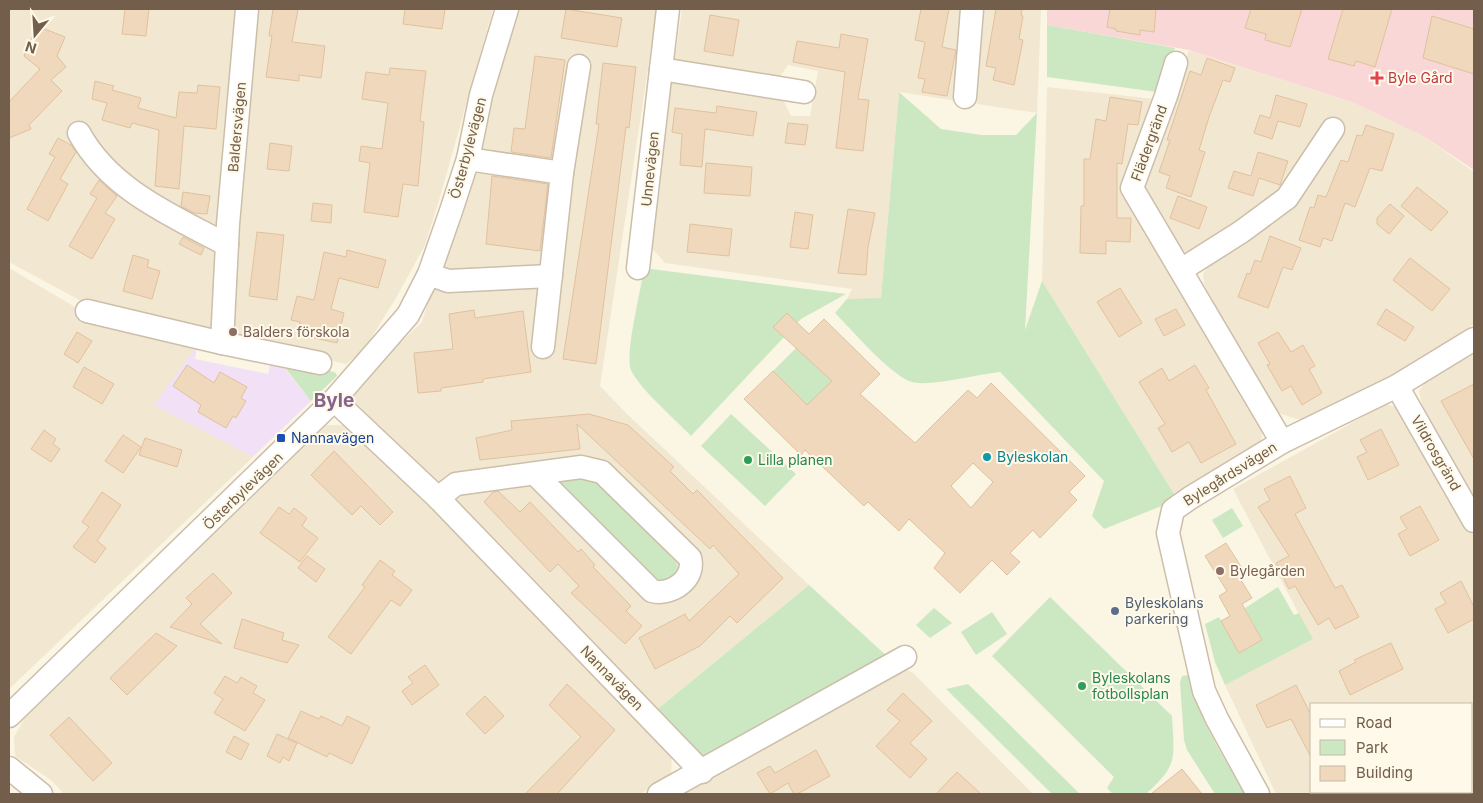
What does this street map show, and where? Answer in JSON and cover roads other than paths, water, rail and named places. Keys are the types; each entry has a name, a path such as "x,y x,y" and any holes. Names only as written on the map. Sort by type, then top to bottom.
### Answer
{"street":[{"name":"Baldersvägen","path":"222,343 227,245 247,9"},
{"name":"Österbylevägen","path":"9,716 334,400 408,314 429,274 468,159 481,95 507,9"},
{"name":"Unnevägen","path":"638,268 668,9"},
{"path":"965,97 972,9"},
{"name":"Flädergränd","path":"1176,63 1166,96 1132,188 1282,442"},
{"path":"543,347 562,172 579,66"},
{"path":"661,69 804,92"},
{"path":"1181,270 1241,232 1288,198 1333,129"},
{"path":"79,134 90,153 138,197 227,245"},
{"path":"468,159 562,172"},
{"path":"429,274 448,281 551,276"},
{"path":"87,311 320,364"},
{"name":"Bylegårdsvägen","path":"1258,794 1217,720 1204,691 1168,533 1173,510 1282,442 1397,386 1474,339"},
{"name":"Vildrosgränd","path":"1397,386 1474,521"},
{"name":"Nannavägen","path":"334,400 438,498 702,772"},
{"path":"438,498 456,484 581,467 602,472 690,558 690,571 680,585 670,591 661,593 652,591 535,474"},
{"path":"659,794 702,772 905,657"},
{"path":"9,768 41,794"}],"place":[{"name":"Byle Gård","path":"1377,78"},
{"name":"Balders förskola","path":"233,332"},
{"name":"Nannavägen","path":"281,438"},
{"name":"Byleskolan","path":"987,457"},
{"name":"Lilla planen","path":"748,460"},
{"name":"Bylegården","path":"1220,571"},
{"name":"Byleskolans parkering","path":"1115,611"},
{"name":"Byleskolans fotbollsplan","path":"1082,686"}],"district":[{"name":"Byle","path":"334,400"}]}
